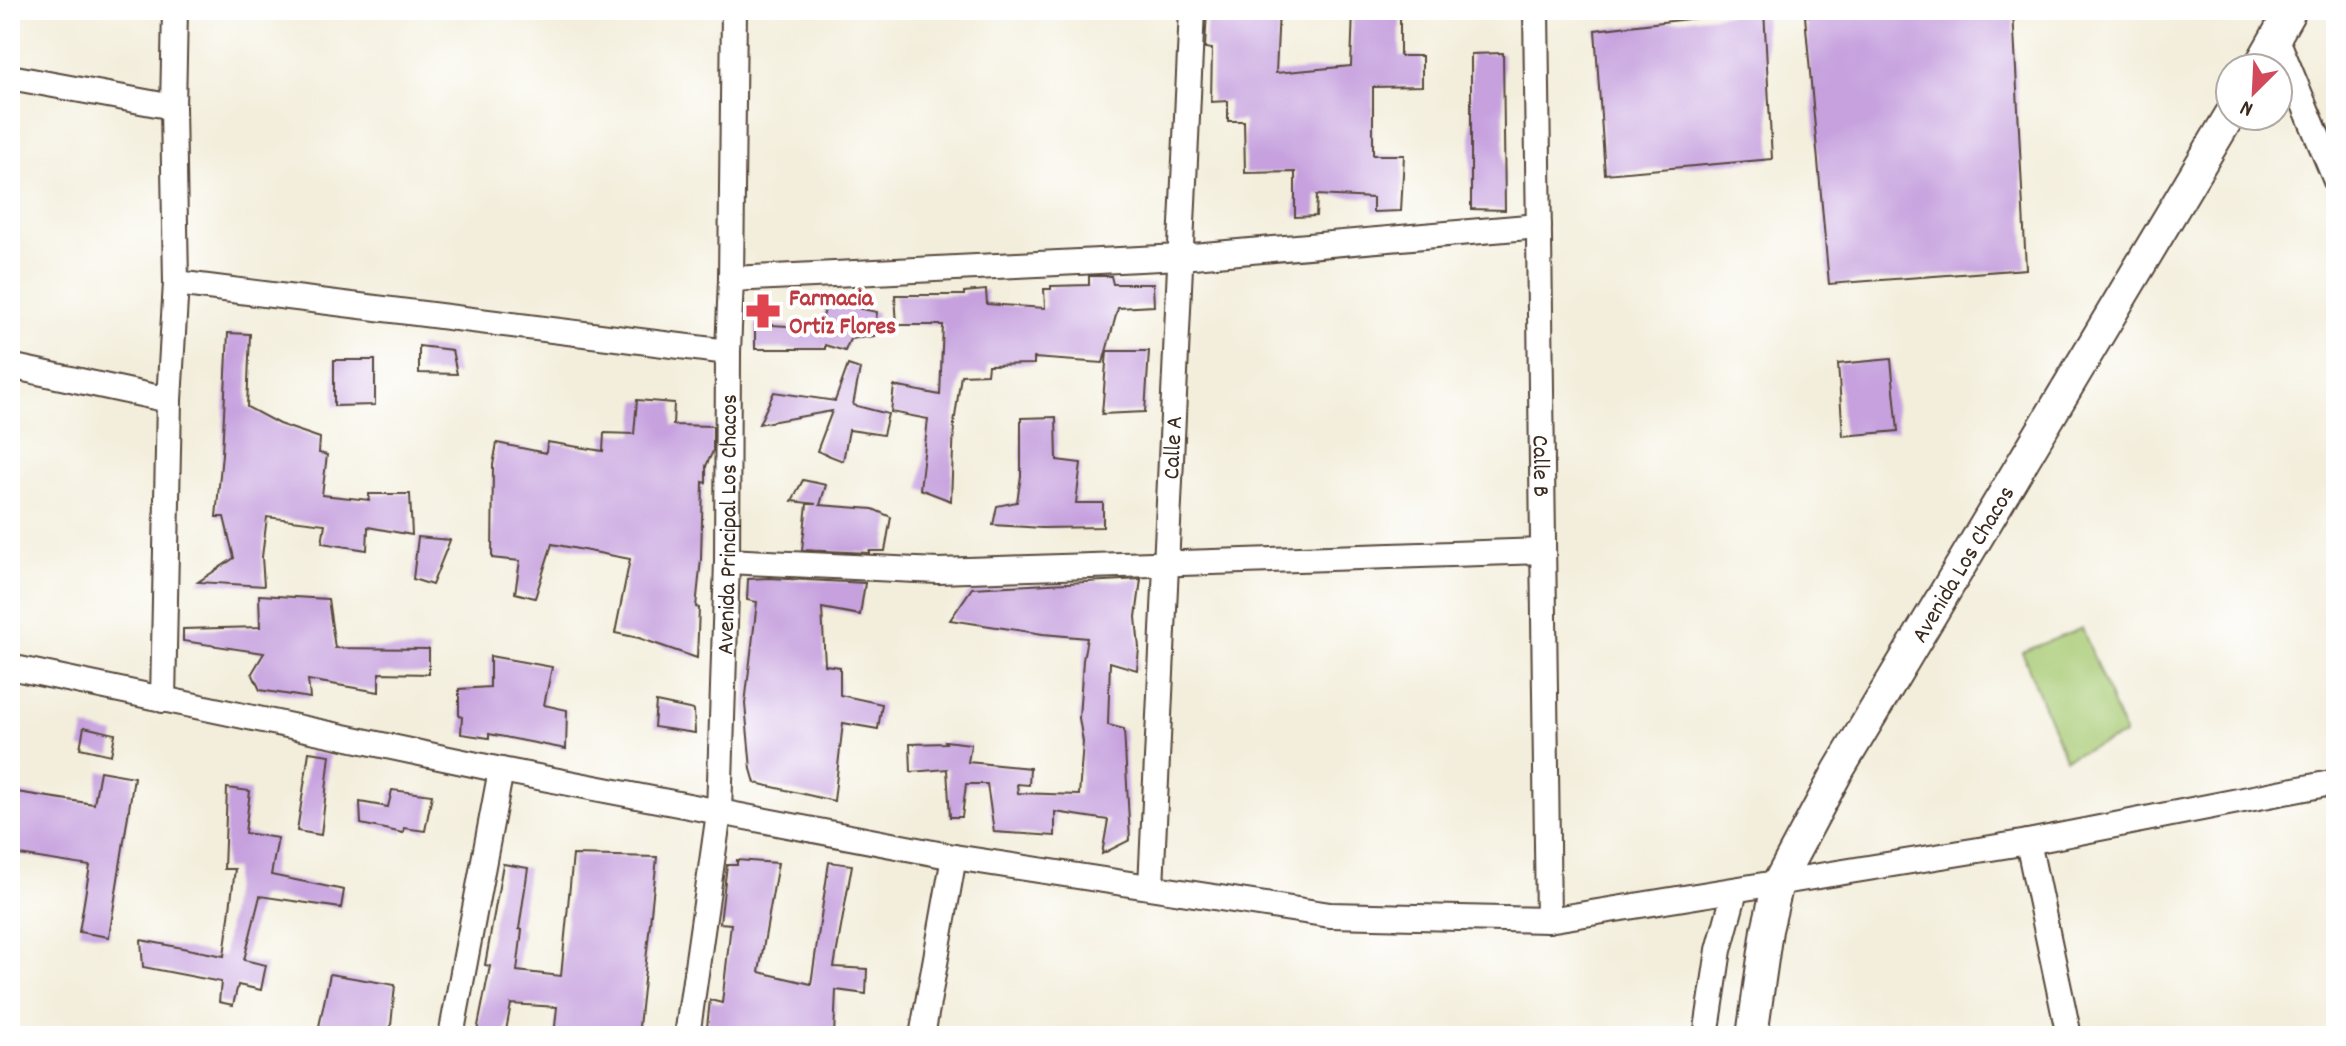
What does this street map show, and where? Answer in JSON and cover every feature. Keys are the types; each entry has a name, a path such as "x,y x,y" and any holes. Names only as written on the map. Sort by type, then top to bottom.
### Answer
{"street":[{"path":"163,700 169,400 176,283 175,10"},
{"name":"Avenida Principal Los Chacos","path":"687,1036 719,813 727,561 734,10"},
{"name":"Calle A","path":"1151,887 1192,10"},
{"name":"Calle B","path":"1536,10 1548,920"},
{"path":"2267,52 2291,10"},
{"path":"2276,37 2336,181"},
{"path":"10,77 173,107"},
{"name":"Avenida Los Chacos","path":"1752,1036 1767,930 1778,883 1838,771 2220,132"},
{"path":"731,279 1181,257 1539,226"},
{"path":"176,283 728,352"},
{"path":"10,366 169,400"},
{"path":"727,561 938,571 1543,551"},
{"path":"10,667 719,813 954,857 1330,915 1548,920 2335,789"},
{"path":"451,1036 501,770"},
{"path":"2028,842 2069,1036"},
{"path":"922,1036 954,857"},
{"path":"1706,1036 1719,950 1735,891"}],"green space":[{"path":"2082,628 2125,735 2065,758 2022,652"}],"building":[{"path":"1207,10 1279,10 1276,73 1351,66 1353,10 1400,10 1400,56 1422,56 1422,86 1373,87 1373,155 1404,155 1401,211 1373,212 1373,198 1317,195 1316,216 1295,217 1295,172 1245,173 1244,121 1228,121 1228,101 1211,102 1212,49 1205,48"},
{"path":"1764,10 1772,159 1605,174 1595,30"},
{"path":"1853,10 2013,10 2026,269 1829,284 1805,16"},
{"path":"1503,53 1505,210 1471,209 1471,54"},
{"path":"1089,276 1111,276 1113,284 1153,284 1154,306 1118,308 1103,363 1034,358 1034,364 988,365 987,374 961,375 954,424 951,501 920,489 928,419 891,412 894,386 940,395 943,325 897,325 895,295 964,295 964,292 986,290 987,304 1045,308 1044,289 1089,285"},
{"path":"827,302 877,312 874,336 850,339 845,351 825,345 825,349 755,349 755,324 820,328"},
{"path":"228,333 250,334 247,407 279,424 320,438 319,453 327,455 322,495 369,500 369,494 410,494 412,535 368,527 367,550 322,543 325,524 267,517 262,557 264,586 198,582 234,558 224,517 216,517"},
{"path":"419,346 452,350 457,374 419,373"},
{"path":"1107,351 1149,351 1145,412 1102,414"},
{"path":"1891,359 1898,431 1843,436 1838,364"},
{"path":"334,360 375,360 375,405 334,406"},
{"path":"848,365 860,369 853,405 888,414 883,435 849,430 843,461 817,451 832,411 759,424 774,392 835,401"},
{"path":"637,400 674,403 673,425 713,426 713,451 706,466 706,483 703,482 696,607 699,608 697,658 615,633 630,559 552,544 535,598 515,593 520,561 492,558 493,465 497,443 546,453 547,442 603,451 604,433 634,434"},
{"path":"1056,417 1057,460 1081,463 1076,503 1103,503 1103,527 993,525 997,506 1017,502 1021,476 1021,418"},
{"path":"803,480 826,485 820,505 873,509 891,517 885,551 802,550 807,504 816,504 792,501"},
{"path":"418,537 450,540 432,585 413,579"},
{"path":"748,579 865,583 860,615 822,608 825,665 840,667 840,695 882,704 878,729 843,723 834,801 755,783 745,704 757,602 747,600"},
{"path":"1141,579 1136,617 1139,648 1137,670 1110,662 1108,725 1124,729 1130,840 1102,854 1108,820 1055,812 1055,836 994,832 987,784 966,784 962,817 950,817 947,769 911,772 910,744 945,741 971,744 968,762 1030,768 1029,785 1017,784 1018,793 1079,795 1083,742 1079,718 1087,638 950,620 972,588"},
{"path":"259,595 328,599 335,648 429,649 429,674 379,673 379,692 308,680 310,698 260,690 252,673 264,653 183,641 183,629 260,627"},
{"path":"490,656 552,667 544,705 567,710 566,749 489,734 489,738 461,734 459,689 490,687"},
{"path":"656,702 694,710 695,733 654,727"},
{"path":"84,727 115,734 111,755 80,748"},
{"path":"309,752 330,755 321,835 297,831"},
{"path":"100,771 134,777 109,937 79,932 90,866 13,854 16,832 10,832 10,791 94,804"},
{"path":"227,788 250,791 245,833 278,838 271,875 344,890 341,908 260,896 244,960 266,965 261,990 238,985 233,1005 219,1002 221,982 143,967 141,940 224,956 235,869 224,869"},
{"path":"392,790 432,795 425,831 404,828 403,833 361,824 360,802 388,807"},
{"path":"573,855 657,857 638,1036 554,1036 557,1007 511,1004 505,1036 476,1036 490,966 485,965 503,864 528,868 519,929 522,930 517,971 561,976"},
{"path":"737,860 778,863 759,972 811,984 829,862 852,865 834,967 867,969 866,994 836,990 834,1036 706,1036 710,1000 722,1003 731,924 720,923 727,865 737,865"},
{"path":"330,974 395,985 390,1036 317,1036"}],"place":[{"name":"Farmacia Ortiz Flores","path":"763,311"}]}
